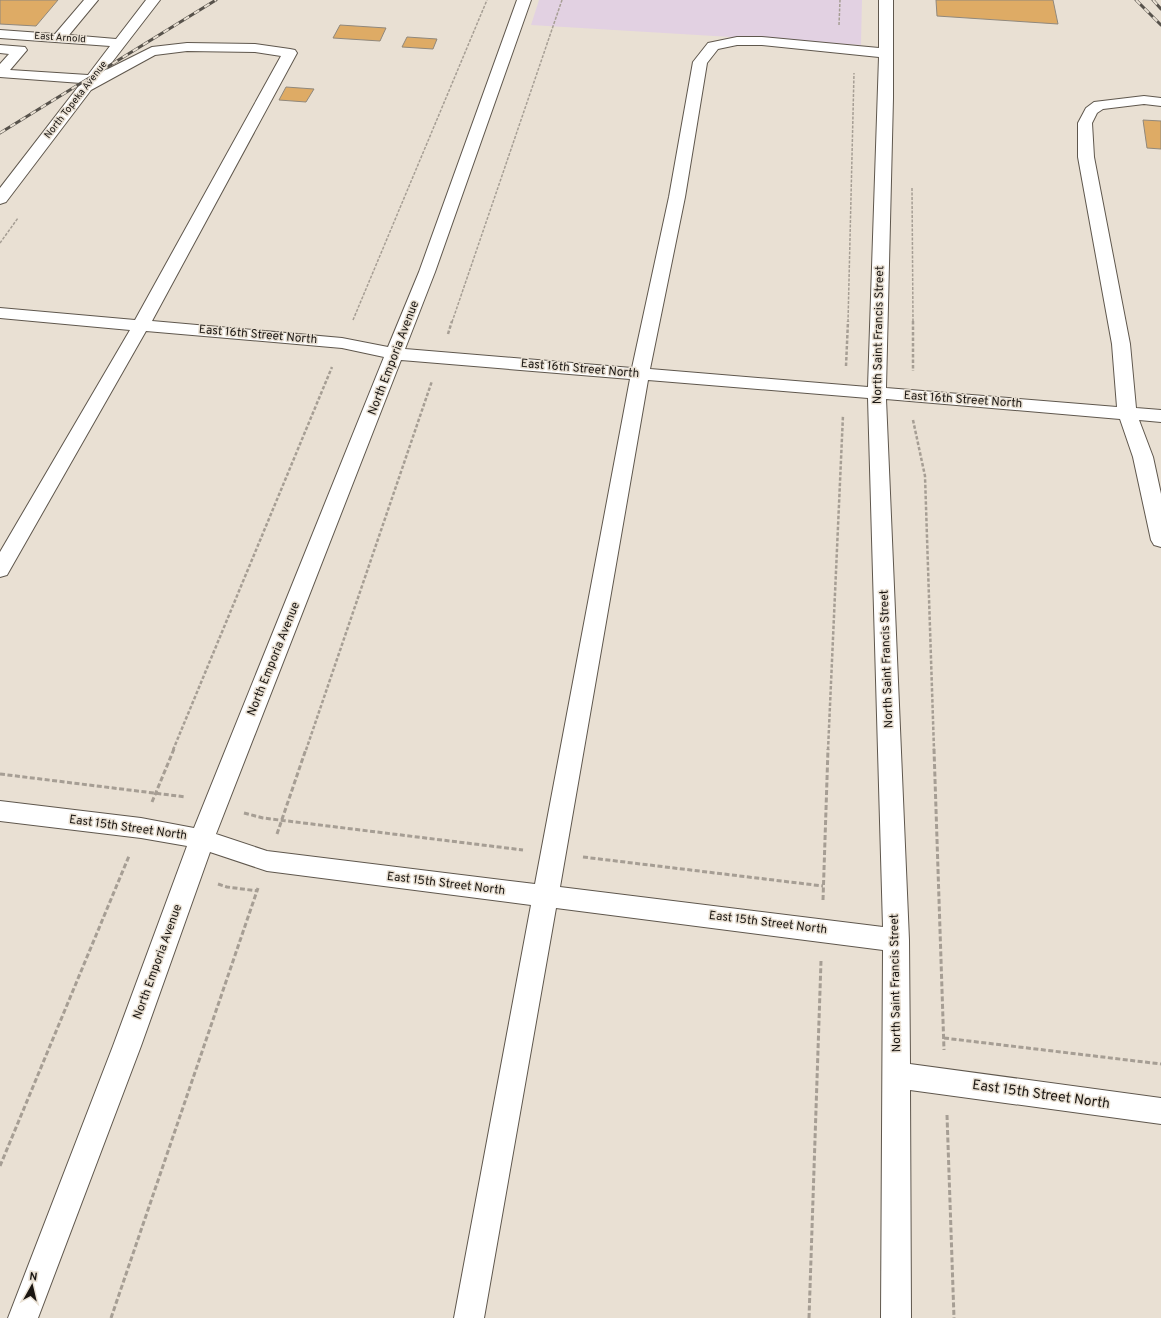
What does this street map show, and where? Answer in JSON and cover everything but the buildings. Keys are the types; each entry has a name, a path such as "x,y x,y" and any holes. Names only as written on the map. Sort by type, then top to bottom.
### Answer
{"street":[{"path":"59,38 91,0"},
{"name":"North Topeka Avenue","path":"0,199 153,0"},
{"name":"North Emporia Avenue","path":"23,1318 127,1046 202,839 396,354 430,265 524,0"},
{"name":"North Saint Francis Street","path":"886,0 886,53 877,394 896,940 896,1318"},
{"name":"East Arnold","path":"0,34 120,43"},
{"path":"469,1318 640,374 677,197 700,62 713,46 737,41 762,40 855,51 886,53"},
{"path":"0,72 89,83 152,51 187,47 255,48 290,53 140,325 0,570"},
{"path":"0,49 20,50 0,72"},
{"path":"1161,102 1144,100 1099,105 1091,111 1085,123 1086,157 1121,344 1126,413 1143,456 1161,540"},
{"name":"East 16th Street North","path":"0,313 342,343 396,354 1161,416"},
{"name":"East 15th Street North","path":"0,811 141,828 202,839 267,861 896,940"},
{"name":"East 15th Street North","path":"897,1076 1161,1111"}],"path":[{"path":"0,1166 342,343 487,0"},
{"path":"111,1318 562,0"},
{"path":"809,1318 831,658 849,295 855,51 855,45 839,34 840,0"},
{"path":"912,182 913,423 925,476 954,1318"},
{"path":"0,774 171,794 262,818"},
{"path":"944,1038 1161,1064"}],"shaded area":[{"path":"539,0 862,0 861,45 531,25"}],"railway":[{"path":"0,133 216,0"},
{"path":"1136,0 1161,25"},
{"path":"1153,0 1161,9"}]}
